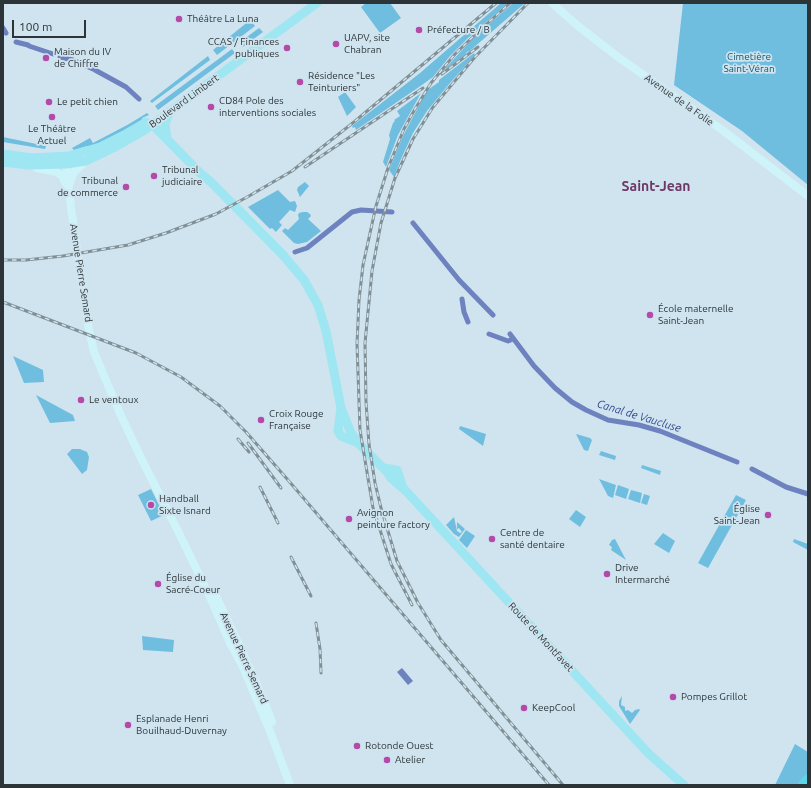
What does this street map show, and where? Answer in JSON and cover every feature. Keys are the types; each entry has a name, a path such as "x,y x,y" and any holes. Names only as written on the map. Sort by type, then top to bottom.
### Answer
{"highway":[{"path":"803,785 808,779"}],"main road":[{"name":"Boulevard Limbert","path":"169,109 307,3"},
{"name":"Boulevard Limbert","path":"169,109 317,3"},
{"name":"Avenue de la Folie","path":"552,3 578,26 618,57 725,132 808,196"},
{"path":"167,139 149,123 169,109"},
{"path":"167,139 165,124 169,109"},
{"name":"Boulevard Limbert","path":"65,161 86,161 137,135 149,123"},
{"name":"Boulevard Limbert","path":"65,161 149,123"},
{"path":"137,135 146,133 154,134 167,139"},
{"name":"Route de Montfavet","path":"167,139 232,203 293,267 304,280 314,297 326,331 341,408 343,423 338,426 338,431 341,436 349,436 391,473 402,487 621,724 656,761 684,785"},
{"path":"3,154 65,161"},
{"path":"29,165 65,161"},
{"name":"Avenue Pierre Semard","path":"65,161 89,330 94,352 142,460 178,531 210,597 230,643 242,665 270,731 290,785"},
{"path":"68,188 74,172 86,161"},
{"path":"3,162 29,165 57,172 62,176 68,188"},
{"name":"Avenue Pierre Semard","path":"109,385 121,404 242,651 266,704 295,785"}],"green space":[{"path":"366,3 390,3 401,18 380,33 361,7"},
{"path":"501,3 508,3 468,38 450,56 433,77 356,130 355,127 353,128 352,126 420,73"},
{"path":"513,3 525,3 469,52 468,51 465,55 442,72 473,38"},
{"name":"Cimetière Saint-Véran","path":"683,3 808,3 808,185 742,131 674,85"},
{"path":"250,20 255,26 217,55 213,50"},
{"path":"259,28 263,32 243,47 240,42"},
{"path":"232,49 235,53 158,110 155,106"},
{"path":"474,53 475,55 427,111 413,133 394,177 389,170 403,136 423,98 429,89 439,82 439,80"},
{"path":"208,56 210,60 152,103 150,101"},
{"path":"345,92 356,107 347,116 338,97"},
{"path":"421,93 398,135 386,167 383,162 390,139 389,135 395,121 394,120 400,116 397,111"},
{"path":"147,113 149,115 142,118 143,120 121,133 91,147 87,146 74,150 72,148 90,138 93,143"},
{"path":"3,137 46,146 45,149 3,142"},
{"path":"305,182 309,186 300,197 297,190 298,187"},
{"path":"278,190 290,202 295,201 297,206 295,212 290,210 279,222 282,225 276,232 272,228 270,229 248,207"},
{"path":"303,212 310,214 311,216 308,219 321,231 307,242 298,244 294,243 282,231 285,228 288,230 299,219 299,213"},
{"path":"13,356 43,370 44,382 24,383"},
{"path":"36,395 73,415 75,421 50,423"},
{"path":"460,426 486,434 483,446 459,429"},
{"path":"576,434 592,440 588,451 584,450"},
{"path":"72,449 80,449 87,452 89,457 87,470 82,474 67,454"},
{"path":"601,451 616,456 615,460 599,455"},
{"path":"642,465 661,471 660,475 641,468"},
{"path":"599,479 616,485 613,498 608,496"},
{"path":"618,485 629,489 626,499 615,495"},
{"name":"Handball Sixte Isnard","path":"151,489 164,515 151,521 138,495"},
{"path":"631,490 642,493 640,503 628,499"},
{"path":"644,494 650,496 647,505 641,503"},
{"path":"736,495 746,500 708,568 698,563"},
{"path":"576,510 586,517 580,527 569,519"},
{"path":"454,517 457,531 460,533 462,532 459,528 457,529 457,522 465,529 459,537 446,525"},
{"path":"466,530 475,536 467,548 459,540"},
{"path":"663,533 675,541 669,553 654,544"},
{"path":"615,539 626,560 611,550 612,547 609,545 612,540"},
{"path":"794,539 808,544 808,550 793,542"},
{"path":"142,636 174,640 173,652 143,650"},
{"path":"622,696 621,705 625,707 625,711 628,710 632,713 635,710 640,710 630,724 619,706 619,701"},
{"path":"795,744 808,752 808,776 800,785 775,785"}],"shaded area":[{"path":"402,668 413,681 408,685 397,672"}],"waterway":[{"name":"Canal de Vaucluse","path":"3,28 6,33"},
{"name":"Canal de Vaucluse","path":"16,42 28,45"},
{"name":"Canal de Vaucluse","path":"29,46 53,54"},
{"name":"Canal de Vaucluse","path":"60,57 73,60 93,69"},
{"name":"Canal de Vaucluse","path":"95,70 126,87 139,99"},
{"name":"Canal de Vaucluse","path":"295,252 307,248 352,212 361,210 392,212"},
{"name":"Canal de Vaucluse","path":"413,223 459,280 493,315"},
{"name":"Canal de Vaucluse","path":"462,299 464,312 468,322"},
{"name":"Canal de Vaucluse","path":"489,334 508,341 513,339"},
{"name":"Canal de Vaucluse","path":"510,334 534,366 555,388 572,402 586,410 608,420 639,425 660,431 737,462"},
{"name":"Canal de Vaucluse","path":"752,469 786,487 808,494"}],"railway":[{"path":"3,260 26,260 63,256 128,245 166,233 216,214 292,171 354,122 496,3"},
{"path":"412,605 391,564 373,508 360,430 357,344 359,300 363,265 376,206 388,168 404,129 415,109 431,83 455,54 510,3"},
{"path":"528,3 475,57 433,107 413,139 395,178 381,223 372,271 365,343 366,402 369,444 375,483 381,508 397,561 418,603 441,640 563,785"},
{"path":"442,74 478,47"},
{"path":"305,167 423,88"},
{"path":"3,302 136,353 181,377 220,406 246,432 288,480 549,785"},
{"path":"238,439 249,452"},
{"path":"248,443 281,488"},
{"path":"260,487 278,523"},
{"path":"291,557 311,596"},
{"path":"316,623 320,649 321,673"}],"place":[{"name":"Théâtre La Luna","path":"179,19"},
{"name":"Préfecture / B","path":"419,30"},
{"name":"UAPV, site Chabran","path":"336,44"},
{"name":"CCAS / Finances publiques","path":"287,48"},
{"name":"Maison du IV de Chiffre","path":"46,58"},
{"name":"Résidence \"Les Teinturiers\"","path":"300,82"},
{"name":"Le petit chien","path":"49,102"},
{"name":"CD84 Pole des interventions sociales","path":"211,107"},
{"name":"Le Théâtre Actuel","path":"52,117"},
{"name":"Tribunal judiciaire","path":"154,176"},
{"name":"Tribunal de commerce","path":"126,187"},
{"name":"École maternelle Saint-Jean","path":"650,315"},
{"name":"Le ventoux","path":"81,400"},
{"name":"Croix Rouge Française","path":"261,420"},
{"name":"Handball Sixte Isnard","path":"151,505"},
{"name":"Église Saint-Jean","path":"768,515"},
{"name":"Avignon peinture factory","path":"349,519"},
{"name":"Centre de santé dentaire","path":"492,539"},
{"name":"Drive Intermarché","path":"607,574"},
{"name":"Église du Sacré-Coeur","path":"158,584"},
{"name":"Pompes Grillot","path":"673,697"},
{"name":"KeepCool","path":"524,708"},
{"name":"Esplanade Henri Bouilhaud-Duvernay","path":"128,725"},
{"name":"Rotonde Ouest","path":"357,746"},
{"name":"Atelier","path":"387,760"}],"district":[{"name":"Saint-Jean","path":"656,186"}]}
